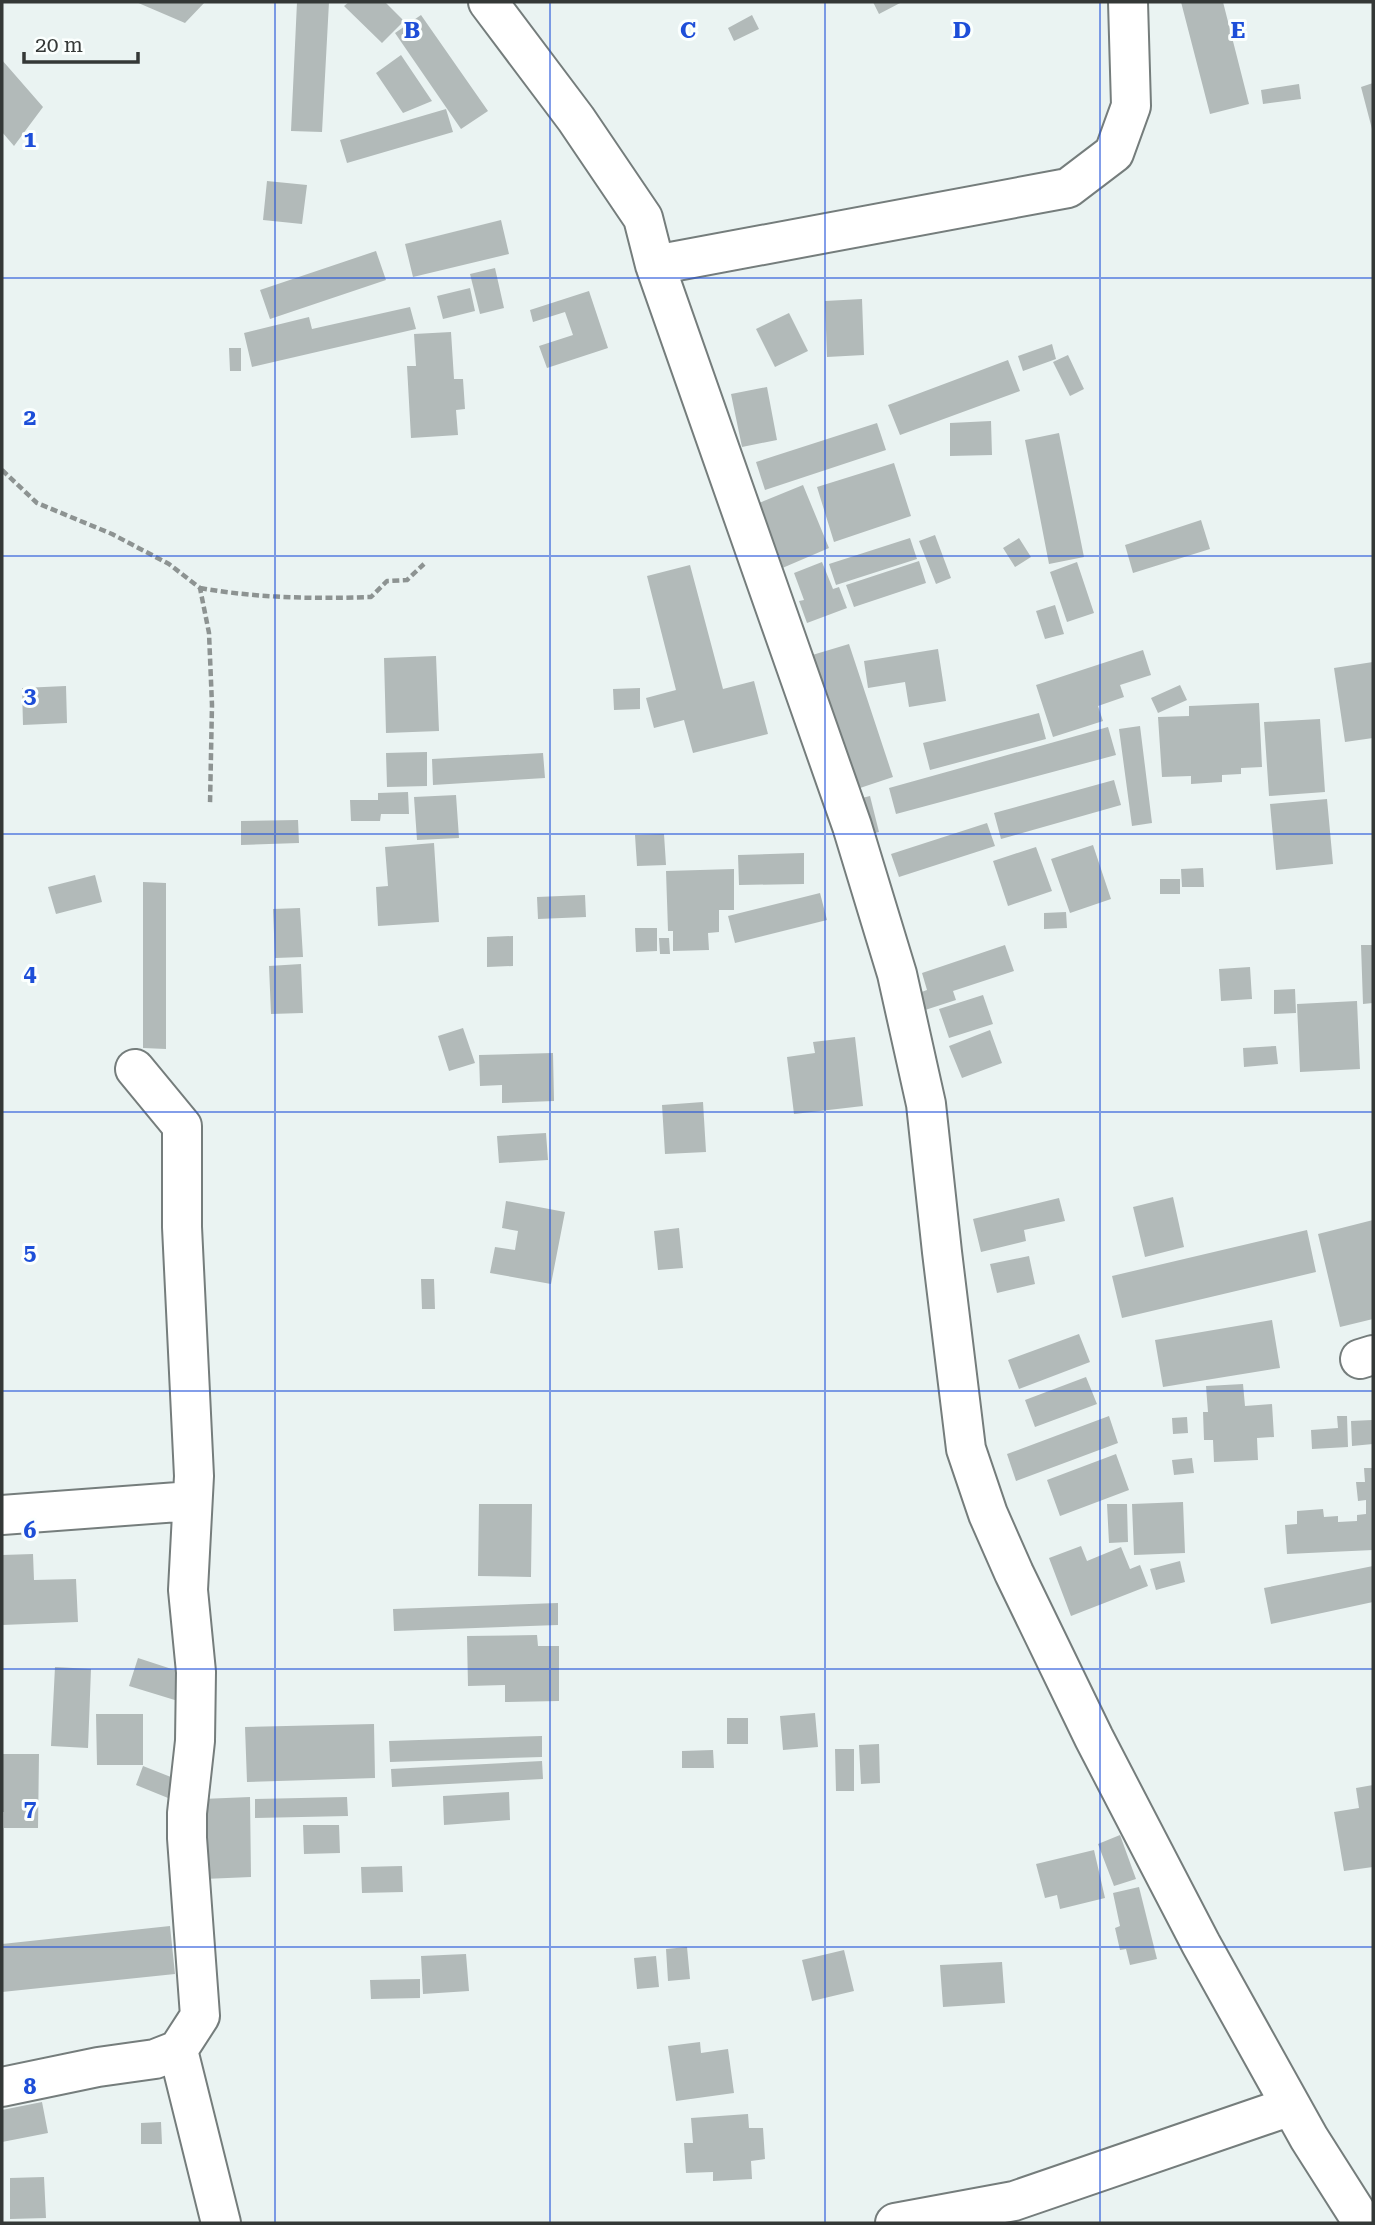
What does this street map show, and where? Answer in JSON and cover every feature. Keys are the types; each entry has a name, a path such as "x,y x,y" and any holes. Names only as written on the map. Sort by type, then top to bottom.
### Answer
{"street":[{"path":"488,2 576,119 643,218 655,265 852,826 897,974 926,1104 966,1449 988,1514 1094,1738 1201,1944 1309,2138 1363,2223"},
{"path":"655,265 1068,188 1114,153 1131,106 1128,2"},
{"path":"2,2087 98,2067 155,2059 178,2050 200,2016 187,1838 195,1741 196,1686 188,1590 194,1476 182,1227 182,1126 135,1069"},
{"path":"2,1515 192,1501"},
{"path":"178,2050 221,2223"},
{"path":"895,2223 1014,2201 1291,2106"}],"path":[{"path":"2,470 37,503 112,534 169,564 200,588 243,596 371,597 387,581 407,580 424,564"},
{"path":"200,588 209,633 212,705 210,804"}],"building":[{"path":"136,2 205,2 185,23"},
{"path":"297,2 329,2 322,132 291,131"},
{"path":"349,2 385,2 404,21 382,43 344,6"},
{"path":"873,2 902,2 879,14"},
{"path":"1181,2 1223,2 1249,104 1210,114"},
{"path":"421,15 488,111 461,129 395,33"},
{"path":"752,15 759,29 734,41 728,28"},
{"path":"401,55 432,101 403,113 376,73"},
{"path":"2,60 43,107 14,146 2,132"},
{"path":"1373,83 1373,129 1372,129 1361,87"},
{"path":"1299,84 1301,99 1263,104 1261,90"},
{"path":"446,109 453,132 347,163 340,140"},
{"path":"267,181 307,185 302,224 263,220"},
{"path":"501,220 509,254 413,277 405,244"},
{"path":"376,251 386,280 270,319 260,290"},
{"path":"495,268 504,308 480,314 470,274"},
{"path":"470,288 475,311 443,319 437,296"},
{"path":"589,291 608,348 547,368 539,346 573,335 565,312 533,322 530,310"},
{"path":"862,299 864,355 827,357 825,301"},
{"path":"410,307 416,329 252,367 244,333 309,317 312,329"},
{"path":"789,313 808,351 775,367 756,329"},
{"path":"451,332 454,379 463,379 465,409 456,410 458,435 411,438 407,366 416,366 414,334"},
{"path":"1052,344 1056,359 1023,371 1018,356"},
{"path":"229,348 241,348 241,371 230,371"},
{"path":"1068,355 1084,389 1070,396 1053,362"},
{"path":"1008,360 1020,391 900,435 888,405"},
{"path":"767,387 777,440 742,447 731,394"},
{"path":"991,421 992,455 950,456 950,423"},
{"path":"877,423 886,450 765,490 756,462"},
{"path":"1059,433 1084,557 1049,564 1025,440"},
{"path":"894,463 911,516 834,542 817,487"},
{"path":"803,485 829,548 780,569 754,505"},
{"path":"1201,520 1210,549 1133,573 1125,545"},
{"path":"935,535 951,578 936,584 919,541"},
{"path":"910,538 917,559 836,585 829,564"},
{"path":"1019,538 1031,557 1015,567 1003,548"},
{"path":"919,561 926,583 854,607 846,585"},
{"path":"822,562 833,589 839,587 847,608 807,623 799,601 804,600 794,573"},
{"path":"1077,562 1094,613 1067,622 1050,572"},
{"path":"690,565 723,689 754,681 768,734 693,753 684,720 654,728 646,698 676,690 647,576"},
{"path":"1055,605 1064,634 1045,639 1036,611"},
{"path":"849,644 893,777 854,790 809,656"},
{"path":"938,649 946,701 909,707 905,682 868,688 864,661"},
{"path":"1143,650 1151,675 1120,685 1124,697 1098,706 1103,721 1053,737 1036,685"},
{"path":"436,656 439,731 386,733 384,658"},
{"path":"1373,662 1373,738 1345,742 1334,668"},
{"path":"1180,685 1187,700 1158,713 1151,698"},
{"path":"66,686 67,723 23,725 22,688"},
{"path":"640,688 640,709 614,710 613,689"},
{"path":"1259,703 1262,767 1241,768 1241,774 1222,775 1222,782 1191,784 1191,776 1162,777 1158,717 1189,716 1189,706"},
{"path":"1039,713 1046,739 930,770 923,743"},
{"path":"1320,719 1325,792 1269,796 1264,722"},
{"path":"1140,726 1152,823 1132,826 1119,729"},
{"path":"1108,727 1116,755 896,814 889,788"},
{"path":"427,752 427,786 387,787 386,753"},
{"path":"543,753 545,778 433,785 432,759"},
{"path":"1114,780 1121,805 1001,839 994,813"},
{"path":"408,792 409,814 381,814 380,821 351,821 350,800 378,800 378,793"},
{"path":"456,795 459,838 417,840 414,797"},
{"path":"870,796 879,832 867,835 858,799"},
{"path":"1327,799 1333,864 1276,870 1270,804"},
{"path":"298,820 299,843 241,845 241,821"},
{"path":"987,823 995,846 899,877 891,854"},
{"path":"664,834 666,865 637,866 635,835"},
{"path":"434,843 439,922 378,926 376,887 388,886 385,847"},
{"path":"1093,845 1111,899 1070,913 1051,859"},
{"path":"1036,847 1052,891 1008,906 993,861"},
{"path":"804,853 804,884 739,885 738,855"},
{"path":"1203,868 1204,887 1182,887 1181,869"},
{"path":"734,869 734,910 719,910 719,932 708,933 709,950 673,951 673,931 668,931 666,871"},
{"path":"95,875 102,902 56,914 48,887"},
{"path":"1160,879 1180,879 1180,894 1160,894"},
{"path":"143,882 166,883 166,1049 143,1048"},
{"path":"820,893 827,920 735,943 728,916"},
{"path":"585,895 586,917 538,919 537,897"},
{"path":"300,908 303,957 275,958 273,909"},
{"path":"1066,912 1067,928 1044,929 1044,913"},
{"path":"635,928 657,928 657,951 636,952"},
{"path":"513,936 513,966 487,967 487,937"},
{"path":"659,938 669,938 670,954 660,954"},
{"path":"1005,945 1014,971 953,991 956,1000 922,1011 916,994 927,990 922,973"},
{"path":"1361,945 1373,945 1373,1003 1363,1004"},
{"path":"301,964 303,1013 271,1014 269,966"},
{"path":"1250,967 1252,999 1221,1001 1219,969"},
{"path":"1295,989 1296,1013 1274,1014 1274,990"},
{"path":"983,995 993,1024 949,1038 939,1009"},
{"path":"1357,1001 1360,1069 1300,1072 1297,1004"},
{"path":"463,1028 475,1063 449,1071 438,1036"},
{"path":"990,1030 1002,1063 962,1078 949,1046"},
{"path":"855,1037 863,1106 794,1114 787,1057 815,1053 813,1042"},
{"path":"1276,1046 1278,1064 1244,1067 1243,1048"},
{"path":"553,1053 554,1101 502,1103 502,1085 480,1086 479,1055"},
{"path":"703,1102 706,1152 665,1154 662,1105"},
{"path":"546,1133 548,1160 499,1163 497,1136"},
{"path":"1173,1197 1184,1247 1145,1257 1133,1207"},
{"path":"1059,1198 1065,1221 1024,1230 1026,1241 981,1252 973,1219"},
{"path":"506,1201 565,1212 551,1284 490,1273 495,1247 515,1250 518,1231 502,1228"},
{"path":"1373,1220 1373,1319 1340,1327 1318,1234"},
{"path":"679,1228 683,1268 658,1270 654,1231"},
{"path":"1307,1230 1316,1272 1122,1318 1112,1276"},
{"path":"1029,1256 1035,1284 997,1293 990,1264"},
{"path":"421,1279 434,1279 435,1309 422,1309"},
{"path":"1272,1320 1280,1368 1163,1387 1155,1340"},
{"path":"1079,1334 1090,1362 1019,1389 1008,1360"},
{"path":"1086,1377 1097,1404 1035,1427 1025,1400"},
{"path":"1243,1384 1245,1406 1272,1404 1274,1437 1257,1438 1258,1460 1214,1462 1213,1440 1204,1440 1203,1412 1208,1412 1206,1386"},
{"path":"1109,1416 1118,1443 1016,1481 1007,1454"},
{"path":"1337,1416 1347,1416 1348,1447 1312,1449 1311,1430 1338,1428"},
{"path":"1187,1417 1188,1433 1173,1434 1172,1418"},
{"path":"1372,1420 1373,1444 1352,1446 1351,1421"},
{"path":"1116,1454 1129,1490 1060,1516 1047,1480"},
{"path":"1192,1458 1194,1473 1174,1475 1172,1460"},
{"path":"1364,1468 1373,1468 1373,1550 1287,1554 1285,1525 1297,1524 1297,1511 1323,1509 1324,1517 1338,1516 1338,1522 1357,1521 1357,1515 1366,1514 1366,1500 1358,1501 1356,1482 1365,1482"},
{"path":"1183,1502 1185,1553 1134,1555 1132,1504"},
{"path":"479,1504 532,1504 531,1577 478,1576"},
{"path":"1107,1504 1127,1504 1128,1542 1109,1543"},
{"path":"1081,1546 1087,1561 1121,1547 1130,1569 1140,1565 1148,1586 1071,1616 1049,1558"},
{"path":"33,1554 34,1580 76,1579 78,1622 2,1625 2,1555"},
{"path":"1180,1561 1185,1582 1156,1590 1150,1569"},
{"path":"1373,1566 1373,1602 1271,1624 1264,1588"},
{"path":"558,1603 558,1625 394,1631 393,1609"},
{"path":"537,1635 538,1646 559,1646 559,1701 505,1702 505,1685 468,1686 467,1636"},
{"path":"138,1658 187,1674 178,1701 129,1686"},
{"path":"55,1667 91,1669 88,1748 51,1746"},
{"path":"815,1713 818,1747 783,1750 780,1716"},
{"path":"96,1714 143,1714 143,1765 97,1765"},
{"path":"727,1718 748,1718 748,1744 727,1744"},
{"path":"374,1724 375,1778 247,1782 245,1727"},
{"path":"542,1736 542,1757 390,1762 389,1741"},
{"path":"879,1744 880,1783 861,1784 859,1745"},
{"path":"835,1749 854,1749 854,1791 836,1791"},
{"path":"713,1750 714,1768 682,1768 682,1751"},
{"path":"2,1754 39,1754 38,1828 4,1828"},
{"path":"542,1761 543,1779 392,1787 391,1769"},
{"path":"143,1766 181,1781 173,1800 136,1785"},
{"path":"1373,1785 1373,1867 1344,1871 1334,1812 1359,1808 1356,1788"},
{"path":"509,1792 510,1820 444,1825 443,1796"},
{"path":"250,1797 251,1877 204,1879 202,1799"},
{"path":"347,1797 348,1816 255,1818 255,1799"},
{"path":"303,1825 339,1825 340,1853 304,1854"},
{"path":"1120,1835 1136,1879 1114,1886 1098,1844"},
{"path":"1094,1850 1105,1898 1060,1909 1057,1895 1045,1898 1036,1864"},
{"path":"402,1866 403,1892 362,1893 361,1867"},
{"path":"1139,1887 1157,1959 1130,1965 1126,1949 1120,1950 1115,1928 1120,1926 1113,1893"},
{"path":"170,1926 175,1974 2,1992 2,1944"},
{"path":"687,1947 690,1979 668,1981 666,1949"},
{"path":"844,1950 854,1991 812,2001 802,1960"},
{"path":"466,1954 469,1991 423,1994 421,1956"},
{"path":"656,1956 659,1987 637,1989 634,1958"},
{"path":"1002,1962 1005,2003 943,2007 940,1965"},
{"path":"420,1979 420,1998 371,1999 370,1980"},
{"path":"700,2042 701,2053 728,2049 734,2093 676,2101 668,2046"},
{"path":"42,2102 48,2133 2,2142 2,2110"},
{"path":"748,2114 749,2128 763,2128 765,2159 751,2161 752,2179 713,2181 713,2172 686,2173 684,2143 693,2143 691,2118"},
{"path":"161,2122 162,2144 141,2144 141,2123"},
{"path":"44,2177 46,2218 10,2219 10,2178"}]}
